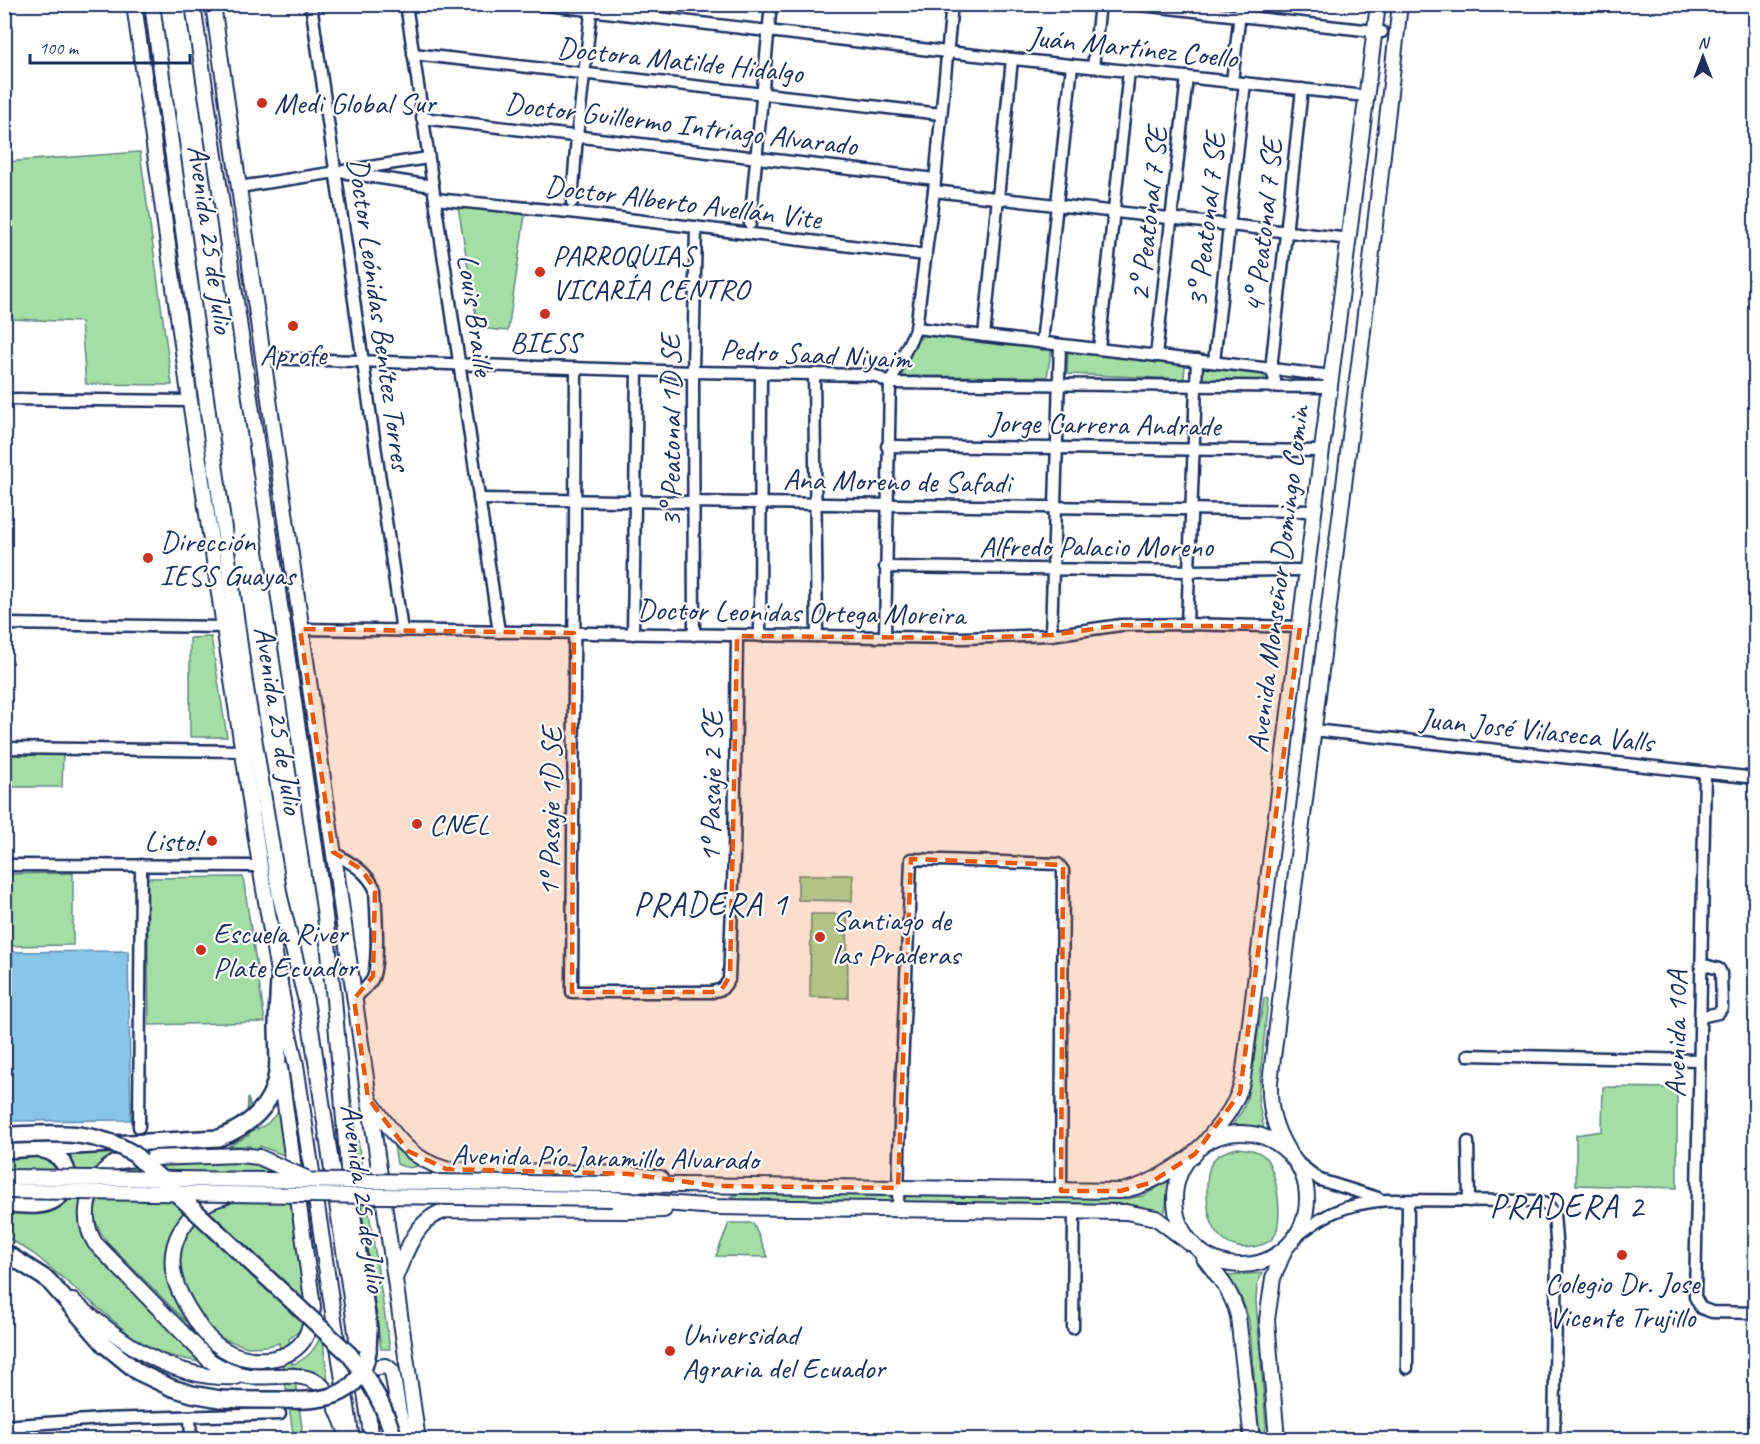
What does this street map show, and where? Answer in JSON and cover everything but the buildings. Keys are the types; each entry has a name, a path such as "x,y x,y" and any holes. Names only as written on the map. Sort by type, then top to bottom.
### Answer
{"highway":[{"path":"4,1150 219,1138 230,1134 250,1121 272,1094 278,1073 279,981"},
{"path":"4,1135 89,1136 110,1141 134,1154 349,1354 371,1383 381,1401 394,1440"},
{"path":"4,1204 49,1203 57,1199 65,1188 67,1172 62,1159 49,1150 34,1148"},
{"path":"4,1252 48,1280 105,1345 138,1372 172,1388 220,1399 320,1400 332,1397 355,1381 364,1367 369,1338 351,1205"}],"main road":[{"name":"Avenida 25 de Julio","path":"134,4 190,401 260,866 296,1065 351,1440"},
{"name":"Avenida 25 de Julio","path":"151,4 245,682 280,897 306,1001 313,1041 369,1414"},
{"path":"139,42 151,4"},
{"name":"Avenida 25 de Julio","path":"193,4 324,916 335,1011 351,1205"},
{"path":"197,27 201,4"},
{"name":"Avenida 25 de Julio","path":"213,4 300,629 418,1440"},
{"name":"Avenida Monseñor Domingo Comin","path":"1198,1150 1231,1110 1240,1093 1243,1078 1366,96 1378,31 1378,4"},
{"name":"Avenida Monseñor Domingo Comin","path":"1290,1155 1281,1139 1271,1111 1270,1082 1362,340 1400,4"},
{"path":"230,258 260,330"},
{"path":"176,296 202,371"},
{"path":"269,540 280,488"},
{"path":"279,981 280,897"},
{"path":"324,916 354,999"},
{"path":"237,1193 207,1202 187,1220 175,1241 172,1265 174,1278 183,1302 198,1325 214,1343 246,1358 264,1359 281,1356 289,1353 303,1341 313,1306 278,1054"},
{"path":"368,1098 408,1151 423,1161 446,1169 629,1174 716,1186"},
{"path":"1252,1439 1240,1327 1234,1300 1229,1289 1189,1243 1179,1218 1178,1190 1181,1177 1198,1150 1214,1139 1241,1132 1268,1137 1290,1155 1303,1181 1305,1200 1302,1218 1273,1278 1267,1320 1277,1440"},
{"name":"Avenida Pío Jaramillo Alvarado","path":"4,1177 1120,1191 1150,1183 1198,1150"},
{"path":"249,1376 231,1371 209,1360 104,1252 89,1230 87,1205 93,1186 101,1173 115,1163 153,1158 239,1155 259,1157 301,1177 316,1181"},
{"name":"Avenida Pío Jaramillo Alvarado","path":"4,1191 612,1199 716,1207 1126,1212 1149,1215 1164,1223 1189,1243"},
{"path":"395,1278 420,1226 432,1215 447,1210 626,1211 716,1207"},
{"path":"1200,1254 1221,1264 1245,1266 1267,1260 1289,1244"},
{"path":"48,1280 89,1315 131,1346 162,1363 192,1373 230,1377 297,1376 313,1380 326,1390 351,1440"},
{"path":"371,1440 369,1371 376,1366 390,1368 394,1376 399,1413 407,1440"}],"street":[{"name":"Doctor Leónidas Benítez Torres","path":"311,4 402,631"},
{"name":"Louis Braille","path":"406,4 498,632"},
{"name":"Juán Martínez Coello","path":"538,4 592,8 768,32 947,52 1366,96"},
{"path":"750,224 771,4"},
{"path":"885,637 890,384 916,328 934,191 952,4"},
{"path":"1093,68 1100,4"},
{"path":"1132,4 1240,10 1378,31"},
{"path":"572,202 592,8"},
{"path":"1232,82 1240,10"},
{"name":"Doctora Matilde Hidalgo","path":"413,54 941,114"},
{"path":"984,336 1012,59"},
{"path":"1042,343 1072,65"},
{"path":"1099,349 1129,71"},
{"name":"2° Peatonal 7 SE","path":"1156,356 1187,77"},
{"name":"3° Peatonal 7 SE","path":"1214,362 1245,83"},
{"name":"4° Peatonal 7 SE","path":"1272,387 1275,376 1271,369 1302,89"},
{"name":"Doctor Guillermo Intriago Alvarado","path":"422,118 935,179"},
{"path":"239,187 428,158"},
{"path":"335,171 433,186"},
{"path":"934,191 1350,238"},
{"name":"Doctor Alberto Avellán Vite","path":"435,199 569,212 926,255"},
{"name":"3° Peatonal 1D SE","path":"694,635 693,372 696,227"},
{"name":"Pedro Saad Niyaim","path":"916,328 1271,369 1331,382"},
{"path":"1051,635 1060,345"},
{"name":"Pedro Saad Niyaim","path":"264,358 693,372 867,375 876,376 890,384 1272,387 1331,382"},
{"path":"1187,624 1197,360"},
{"name":"1º Pasaje 1D SE","path":"576,368 572,992 712,992 722,989 730,976"},
{"path":"633,634 637,370"},
{"path":"760,636 761,373"},
{"path":"814,374 817,636"},
{"path":"4,399 190,401"},
{"name":"Jorge Carrera Andrade","path":"887,446 1322,451"},
{"name":"Ana Moreno de Safadi","path":"479,499 1314,511"},
{"name":"Alfredo Palacio Moreno","path":"885,567 1189,571 1307,570"},
{"path":"4,624 225,627"},
{"name":"Doctor Leonidas Ortega Moreira","path":"300,629 963,638 1051,635 1121,625 1300,627"},
{"name":"1º Pasaje 2 SE","path":"730,976 737,636"},
{"name":"Juan José Vilaseca Valls","path":"1313,730 1755,778"},
{"path":"4,748 243,752"},
{"name":"Avenida 10A","path":"1705,772 1695,1297 1701,1308 1712,1312 1755,1313"},
{"path":"333,852 360,869 371,880 375,889 376,958 373,976 369,984 354,999"},
{"path":"898,1210 899,1118 910,859 1058,864 1063,870 1061,1191"},
{"path":"4,865 260,866"},
{"path":"139,1127 141,865"},
{"path":"1700,1017 1718,1012 1722,1008 1721,973 1719,969 1701,964"},
{"path":"1468,1055 1699,1060"},
{"path":"1468,1142 1469,1201"},
{"path":"1290,1155 1320,1180 1387,1200"},
{"path":"1289,1244 1328,1213 1366,1202 1387,1200 1537,1201 1548,1205 1554,1214 1557,1252 1554,1440"},
{"path":"1407,1368 1408,1201"},
{"path":"1073,1328 1074,1211"},
{"path":"4,1426 102,1419 280,1414"},
{"path":"190,1418 191,1440"},
{"path":"21,1425 22,1440"}],"highlighted area":[{"path":"1121,625 1300,627 1240,1093 1195,1154 1150,1183 1120,1191 1061,1191 1063,865 911,859 898,1188 716,1186 629,1174 446,1169 408,1151 368,1098 354,999 373,976 375,889 361,869 333,852 300,629 574,633 572,992 712,992 722,989 730,976 737,636 963,638 1051,635"}],"green space":[{"path":"140,152 172,385 86,384 81,322 12,319 4,249 5,162"},
{"path":"458,206 525,215 508,331 478,328"},
{"path":"923,333 1052,347 1047,377 898,376"},
{"path":"1068,349 1185,363 1184,379 1067,374"},
{"path":"1200,366 1261,373 1265,377 1263,382 1198,380"},
{"path":"211,637 227,737 190,737 190,638"},
{"path":"5,754 63,754 62,787 5,787"},
{"path":"73,873 73,945 5,946 5,874"},
{"path":"798,875 853,875 852,901 798,900"},
{"name":"Escuela River Plate Ecuador","path":"243,877 265,1022 149,1025 147,878"},
{"path":"811,914 847,914 848,998 810,997"},
{"path":"1264,998 1268,999 1258,1100 1264,1129 1243,1125 1231,1127 1247,1099"},
{"path":"347,1069 390,1349 381,1349 353,1148"},
{"path":"1603,1087 1677,1088 1677,1188 1576,1185 1576,1135 1602,1131"},
{"path":"248,1098 257,1129 267,1124 279,1111 286,1156 260,1146 263,1165 287,1177 293,1200 308,1308 302,1329 289,1339 292,1364 311,1352 322,1334 328,1381 313,1371 293,1367 302,1427 301,1439 294,1439 279,1343 248,1347 193,1329 108,1243 94,1214 98,1201 108,1185 128,1165 253,1162 250,1146 229,1146 249,1135"},
{"path":"394,1145 420,1165 408,1168 397,1164"},
{"path":"131,1148 115,1153 94,1173 82,1201 81,1223 93,1249 199,1362 162,1354 140,1343 34,1254 5,1236 5,1211 45,1212 61,1204 67,1196 74,1171 66,1150"},
{"path":"1237,1148 1254,1150 1263,1155 1272,1171 1278,1195 1277,1231 1273,1238 1261,1245 1247,1248 1226,1242 1219,1235 1210,1216 1208,1204 1207,1178 1213,1161 1218,1155"},
{"path":"35,1155 52,1160 60,1171 5,1171 5,1157"},
{"path":"1170,1180 1164,1216 1139,1206 1121,1204 926,1204 740,1200 730,1197 740,1194 1122,1199 1143,1196"},
{"path":"729,1223 753,1223 768,1257 716,1256"},
{"path":"1263,1273 1257,1284 1256,1301 1266,1426 1264,1440 1259,1429 1249,1321 1241,1297 1228,1276"}],"water":[{"path":"128,951 131,1120 5,1121 5,952"}],"place":[{"name":"Medi Global Sur","path":"262,103"},
{"name":"PARROQUIAS VICARÍA CENTRO","path":"540,272"},
{"name":"BIESS","path":"545,314"},
{"name":"Aprofe","path":"293,326"},
{"name":"Dirección IESS Guayas","path":"148,558"},
{"name":"CNEL","path":"417,824"},
{"name":"Listo!","path":"212,841"},
{"name":"Santiago de las Praderas","path":"820,937"},
{"name":"Escuela River Plate Ecuador","path":"201,950"},
{"name":"Colegio Dr. Jose Vicente Trujillo","path":"1622,1255"},
{"name":"Universidad Agraria del Ecuador","path":"670,1351"}],"district":[{"name":"PRADERA 1","path":"711,903"},
{"name":"PRADERA 2","path":"1567,1205"}]}
